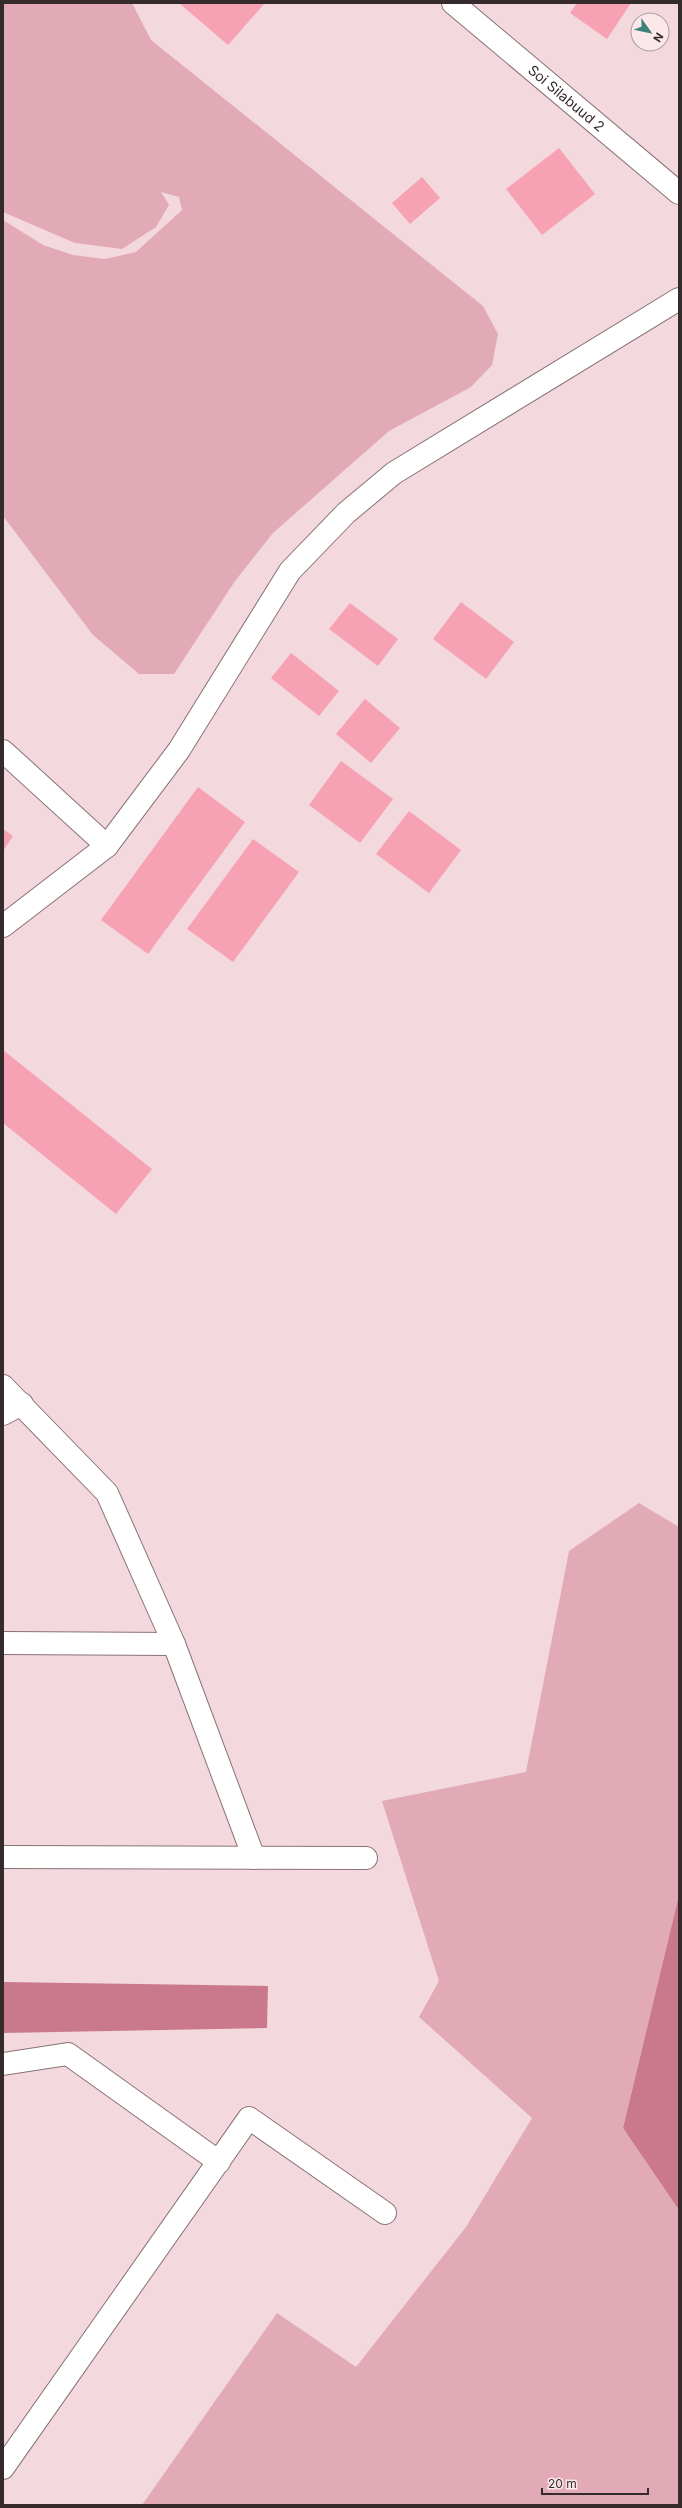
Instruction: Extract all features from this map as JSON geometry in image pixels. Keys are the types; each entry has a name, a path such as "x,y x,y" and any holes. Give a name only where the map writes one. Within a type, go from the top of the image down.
{"street":[{"name":"Soi Silabuud 2","path":"453,3 679,193"},
{"path":"3,926 107,846 179,750 290,571 346,513 394,473 679,300"},
{"path":"3,751 107,846"},
{"path":"3,1386 12,1409 107,1492 174,1644 254,1858"},
{"path":"3,1643 174,1644"},
{"path":"3,1857 366,1858"},
{"path":"3,2064 68,2054 219,2162"},
{"path":"3,2468 249,2118 385,2213"}],"shaded area":[{"path":"3,3 132,3 151,40 483,306 498,334 492,365 471,387 389,431 273,533 235,581 174,674 139,674 93,635 3,516 3,220 43,245 73,255 105,259 136,252 182,210 179,197 161,192 169,205 156,227 122,249 75,243 3,212"},
{"path":"639,1503 679,1527 679,1895 623,2128 679,2210 679,2505 142,2505 277,2313 356,2367 466,2227 532,2118 419,2017 439,1981 382,1801 526,1772 569,1551"},
{"path":"679,1895 679,2210 623,2128"},
{"path":"3,1982 268,1986 267,2028 3,2033"}],"building":[{"path":"179,3 265,3 228,45"},
{"path":"577,3 631,3 607,39 570,13"},
{"path":"559,148 595,194 542,235 506,189"},
{"path":"422,177 440,198 410,224 392,203"},
{"path":"461,602 514,642 486,679 433,639"},
{"path":"350,603 398,639 378,666 329,629"},
{"path":"291,653 339,691 319,716 271,678"},
{"path":"365,699 400,728 371,763 336,734"},
{"path":"341,761 393,799 360,843 309,805"},
{"path":"198,787 245,822 148,954 101,920"},
{"path":"409,811 461,850 429,893 376,854"},
{"path":"3,829 13,836 3,851"},
{"path":"253,839 299,872 233,962 187,929"},
{"path":"3,1050 152,1169 116,1214 3,1123"}]}
